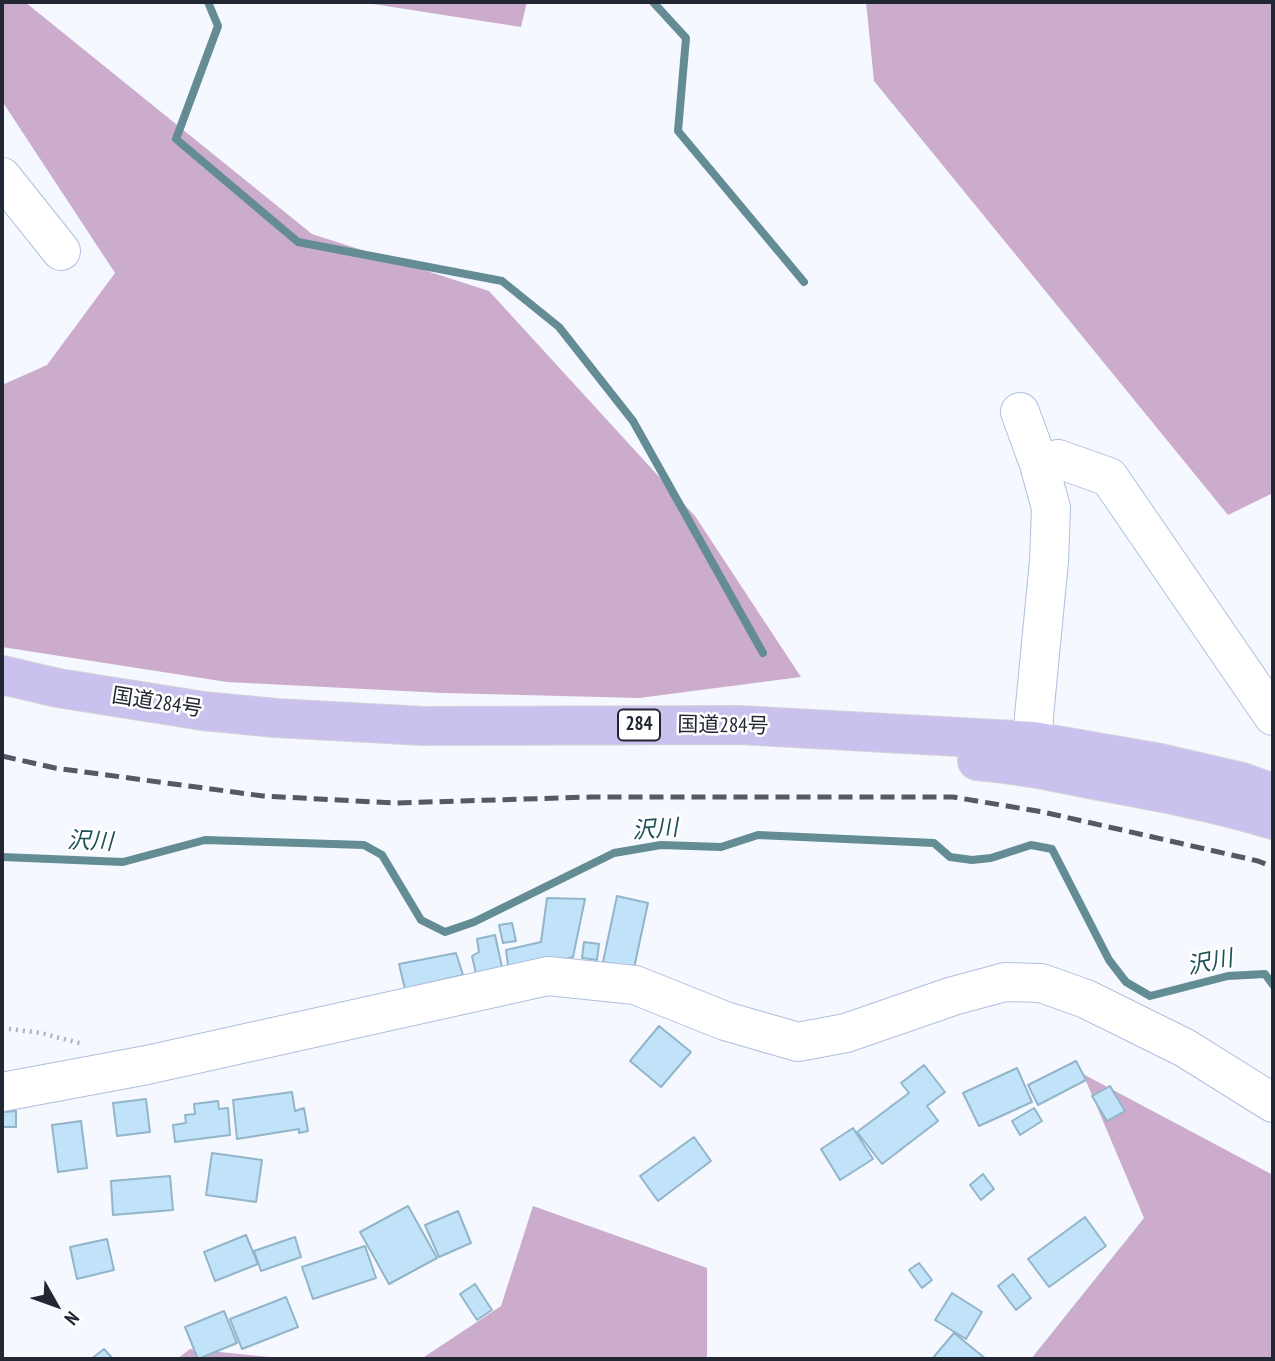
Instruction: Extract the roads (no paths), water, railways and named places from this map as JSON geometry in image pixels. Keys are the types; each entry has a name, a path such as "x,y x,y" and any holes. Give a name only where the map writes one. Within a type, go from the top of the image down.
{"highway":[{"name":"国道284号","path":"2,675 58,688 203,711 289,718 424,726 739,725 1033,755 1160,763 1242,782 1273,793"},
{"name":"国道284号","path":"2,701 180,731 417,747 656,746 889,754 1006,764 1033,755 1273,820"}],"street":[{"path":"2,177 61,251"},
{"path":"1020,412 1039,464 1051,508 1033,755"},
{"path":"1058,459 1109,477 1273,716"},
{"path":"2,1093 147,1065 548,976 635,985 724,1021 799,1042 846,1033 953,996 1005,982 1041,983 1086,999 1185,1048 1273,1102"}],"waterway":[{"path":"208,2 218,26 176,139 298,242 502,281 559,327 633,421 763,653"},
{"path":"653,2 686,38 678,131 804,282"},
{"name":"沢川","path":"2,857 123,862 205,840 364,845 382,855 421,920 445,932 474,922 614,853 661,845 721,847 758,835 934,843 950,857 972,860 991,858 1031,845 1052,849 1109,960 1126,982 1150,996 1228,976 1265,974 1273,985"}],"railway":[{"path":"2,756 55,768 263,796 395,803 591,797 953,797 1043,812 1258,861 1273,867"}]}
